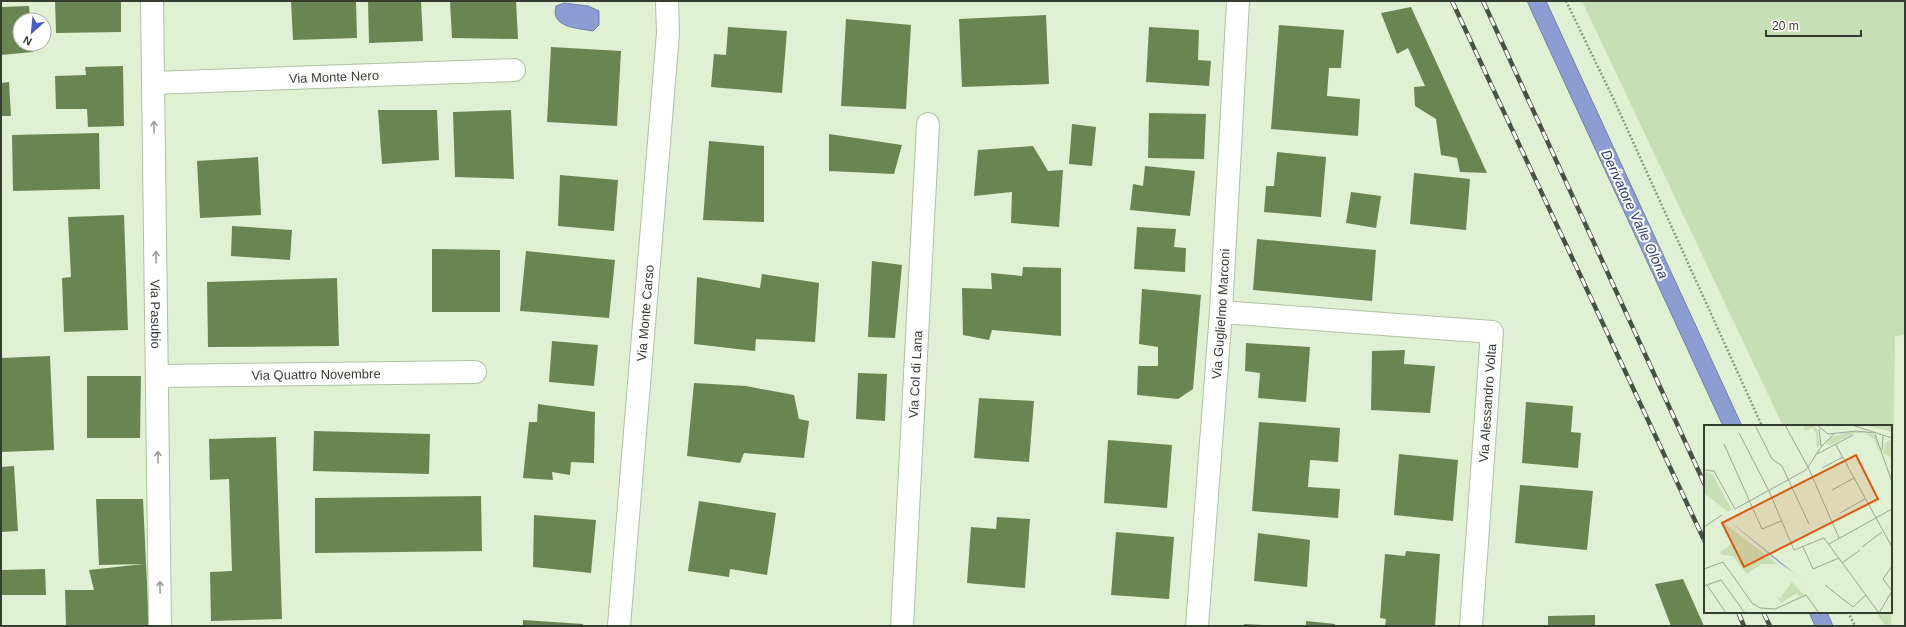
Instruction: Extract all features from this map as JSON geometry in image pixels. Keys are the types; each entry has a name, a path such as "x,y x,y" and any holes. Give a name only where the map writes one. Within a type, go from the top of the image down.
{"street":[{"name":"Via Pasubio","path":"152,1 160,626"},
{"name":"Via Monte Carso","path":"619,626 668,33 667,1"},
{"name":"Via Guglielmo Marconi","path":"1197,626 1221,312 1238,1"},
{"name":"Via Monte Nero","path":"153,83 514,70"},
{"name":"Via Col di Lana","path":"902,626 928,124"},
{"name":"Via Alessandro Volta","path":"1221,312 1492,332 1471,626"},
{"name":"Via Quattro Novembre","path":"157,376 474,372"}],"path":[{"path":"1566,1 1614,100 1762,425"},
{"path":"1848,613 1855,626"}],"green space":[{"path":"1582,1 1905,1 1905,334 1895,337 1892,532 1892,425 1783,425"},
{"path":"1877,613 1891,613 1891,626 1885,626"}],"water":[{"name":"Derivatore Valle Olona","path":"1527,1 1546,1 1742,425 1723,425"},
{"path":"564,3 588,6 599,11 599,25 593,31 573,28 561,23 557,19 555,13 556,6"},
{"path":"1809,613 1827,613 1833,626 1815,626"}],"building":[{"path":"55,1 121,1 121,32 56,33"},
{"path":"291,1 356,1 357,38 293,40"},
{"path":"368,1 421,1 423,41 369,43"},
{"path":"450,1 516,1 518,39 452,38"},
{"path":"29,6 29,12 12,12 12,52 33,52 1,55 1,7"},
{"path":"1411,7 1487,173 1460,172 1457,158 1441,155 1436,119 1415,106 1414,87 1425,86 1408,48 1397,54 1381,13"},
{"path":"1046,15 1049,84 962,87 959,19"},
{"path":"846,19 911,25 906,109 841,106"},
{"path":"1279,25 1344,30 1341,68 1329,68 1327,96 1360,99 1358,136 1271,129"},
{"path":"728,27 787,31 782,93 711,87 714,54 726,55"},
{"path":"1149,27 1199,30 1198,60 1211,61 1209,86 1146,82"},
{"path":"551,47 621,51 617,126 547,122"},
{"path":"123,66 124,126 88,127 87,109 56,109 55,76 86,75 85,67"},
{"path":"9,82 11,116 1,116 1,83"},
{"path":"378,110 437,110 439,160 382,164"},
{"path":"511,110 514,179 455,177 453,112"},
{"path":"1149,113 1206,114 1204,159 1148,158"},
{"path":"1072,124 1096,127 1092,166 1069,164"},
{"path":"99,133 100,189 13,191 12,135"},
{"path":"829,134 902,145 894,174 829,171"},
{"path":"709,141 764,146 764,222 703,220"},
{"path":"1033,146 1048,171 1063,170 1059,227 1011,223 1012,192 974,196 978,150"},
{"path":"1277,152 1326,157 1321,217 1264,212 1266,186 1274,186"},
{"path":"258,157 261,215 200,218 197,161"},
{"path":"1145,166 1195,171 1190,216 1130,210 1133,184 1143,186"},
{"path":"1414,173 1470,179 1466,230 1410,224"},
{"path":"560,175 618,180 614,231 558,226"},
{"path":"1351,192 1381,196 1376,228 1346,223"},
{"path":"124,215 128,330 64,332 62,278 71,277 68,217"},
{"path":"232,226 292,230 290,260 231,256"},
{"path":"1137,227 1176,229 1174,247 1186,248 1185,272 1134,269"},
{"path":"1257,239 1376,250 1372,301 1253,290"},
{"path":"432,249 500,250 500,312 432,312"},
{"path":"526,251 615,260 609,318 520,311"},
{"path":"872,261 902,265 895,338 868,337"},
{"path":"1023,267 1061,268 1061,336 992,330 989,340 963,335 962,288 992,289 991,273 1022,276"},
{"path":"762,274 819,283 815,342 756,339 755,351 694,344 697,277 760,288"},
{"path":"337,278 339,346 208,347 207,282"},
{"path":"1142,289 1201,295 1193,389 1178,399 1137,395 1138,366 1158,366 1158,347 1139,344"},
{"path":"552,341 598,345 594,386 549,382"},
{"path":"1246,343 1310,347 1306,402 1258,398 1260,373 1245,371"},
{"path":"1405,350 1404,364 1435,366 1430,413 1371,410 1372,351"},
{"path":"50,356 54,450 1,452 1,358"},
{"path":"858,373 887,374 885,421 856,419"},
{"path":"87,376 141,376 140,438 87,438"},
{"path":"694,383 746,386 794,395 799,419 809,421 804,458 744,453 740,463 687,456"},
{"path":"979,398 1034,401 1029,462 974,458"},
{"path":"1526,402 1573,406 1571,432 1581,433 1578,468 1522,463"},
{"path":"538,404 595,412 594,463 571,462 570,475 552,472 553,480 523,478 529,422 537,422"},
{"path":"1259,422 1340,428 1338,462 1310,460 1308,487 1340,489 1338,518 1252,511"},
{"path":"314,431 430,434 429,474 313,471"},
{"path":"276,437 282,619 211,621 210,572 232,571 229,479 210,480 209,439"},
{"path":"1108,440 1172,445 1167,508 1104,503"},
{"path":"1399,454 1458,460 1453,521 1394,515"},
{"path":"14,466 18,531 1,532 1,467"},
{"path":"1520,485 1593,491 1587,550 1515,543"},
{"path":"481,496 482,551 315,553 315,498"},
{"path":"96,499 143,499 149,626 66,626 65,590 94,590 89,570 143,564 99,565"},
{"path":"699,501 776,513 767,575 730,569 729,577 688,571"},
{"path":"534,515 596,520 591,573 533,567"},
{"path":"997,517 1030,519 1025,588 967,583 971,527 996,529"},
{"path":"1116,532 1174,537 1169,599 1111,595"},
{"path":"1258,533 1310,540 1307,587 1254,581"},
{"path":"1406,551 1440,554 1435,626 1385,626 1386,619 1380,618 1385,554 1405,556"},
{"path":"45,569 46,595 1,595 1,570"},
{"path":"1683,579 1704,626 1671,626 1655,584"},
{"path":"1595,615 1595,626 1548,626 1548,616"},
{"path":"523,620 583,624 583,626 523,626"},
{"path":"1306,621 1335,624 1335,626 1306,626"},
{"path":"1244,624 1263,625 1263,626 1244,626"}],"railway":[{"path":"1452,1 1704,540"},
{"path":"1483,1 1704,483"},
{"path":"1738,613 1744,626"},
{"path":"1764,613 1770,626"}]}
